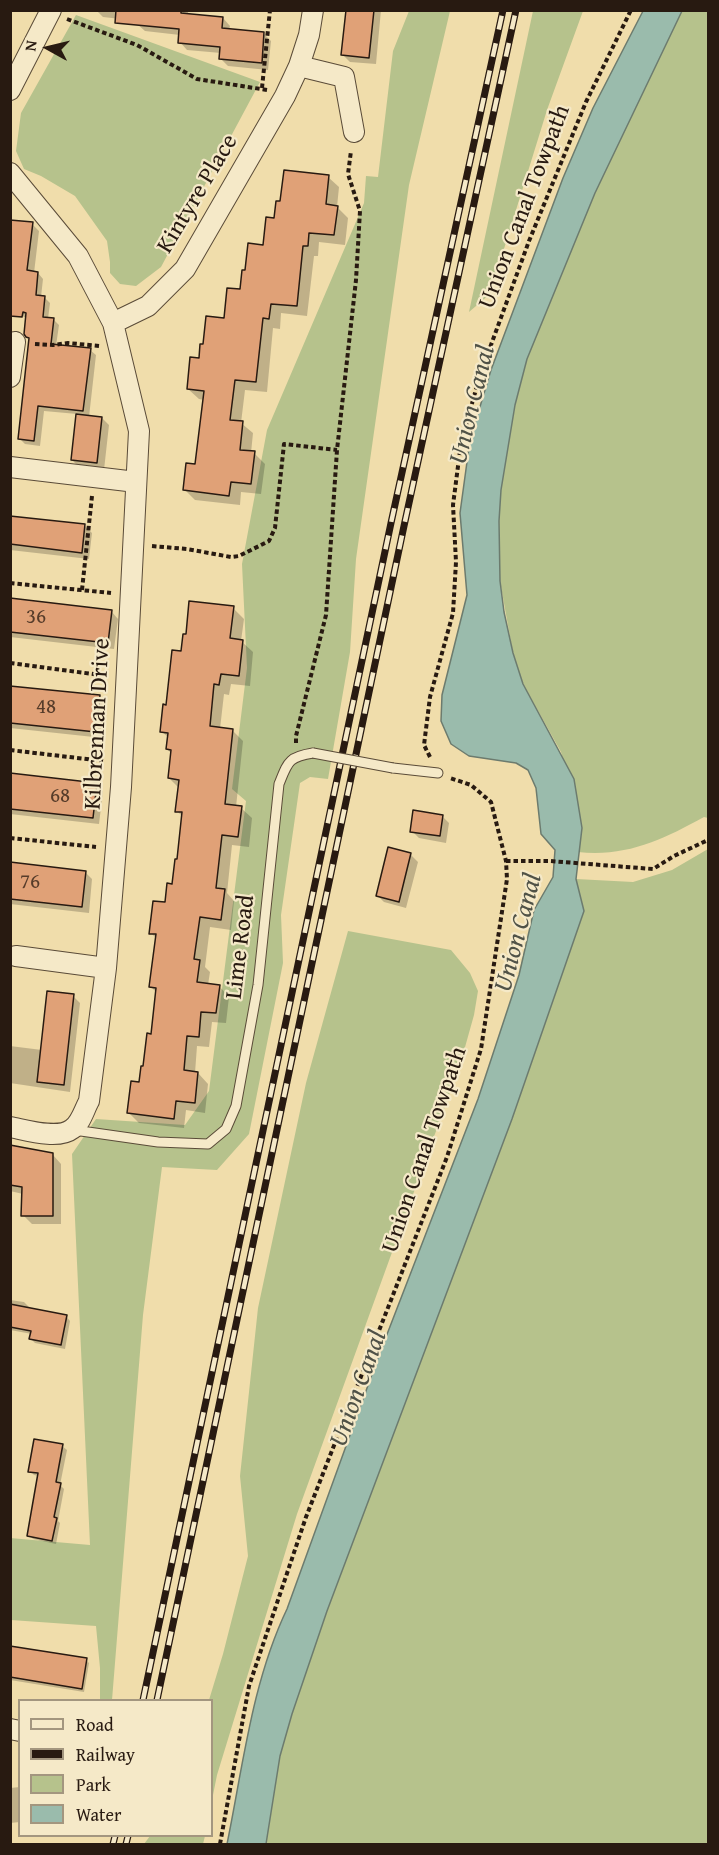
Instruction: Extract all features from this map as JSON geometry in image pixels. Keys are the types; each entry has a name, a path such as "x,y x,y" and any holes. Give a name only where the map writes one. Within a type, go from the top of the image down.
{"street":[{"name":"Kintyre Place","path":"113,323 148,306 184,269 285,96 299,66 309,35 312,10"},
{"path":"10,90 50,12"},
{"path":"299,66 344,77 354,132"},
{"name":"Kilbrennan Drive","path":"10,173 78,256 113,323 139,431 122,763 106,968 89,1101 81,1118 71,1130"},
{"path":"10,377 15,342"},
{"path":"10,467 136,482"},
{"path":"16,956 106,968"},
{"path":"10,1127 57,1134 71,1130"}],"lane":[{"path":"297,756 313,753 393,768 438,773"},
{"name":"Lime Road","path":"71,1130 159,1142 208,1144 226,1129 236,1106 258,985 279,784 287,764 297,756"}],"path":[{"path":"262,88 270,10"},
{"name":"Union Canal Towpath","path":"220,1845 249,1686 306,1517 447,1157 481,1049 507,879 506,861 491,802 471,785 438,773 424,745 430,697 453,613 456,562 453,505 461,443 480,375 529,241 586,102 631,10"},
{"path":"50,12 137,45 197,79 262,88 285,96"},
{"path":"297,756 296,736 326,615 337,450 356,280 360,212 348,174 354,132"},
{"path":"15,342 53,345 68,343 95,346 118,345"},
{"path":"134,544 187,549 231,557 239,556 269,541 275,528 284,444 337,450"},
{"path":"82,590 93,489"},
{"path":"10,583 92,591"},
{"path":"10,663 127,678"},
{"path":"10,750 122,763"},
{"path":"10,838 116,849"},
{"path":"506,861 550,861 654,869 674,856 708,840"}],"green space":[{"path":"409,11 450,11 409,185 356,559 350,652 328,779 310,777 300,783 281,915 283,963 249,1134 217,1170 162,1167 143,1315 112,1699 100,1699 96,1626 11,1620 10,1538 90,1545 72,1154 96,1119 185,1125 209,1091 246,801 232,789 247,668 242,564 267,430 364,203 366,176 378,177 393,51"},
{"path":"533,11 583,11 547,110 490,294 469,312"},
{"path":"682,11 708,11 708,818 704,817 659,840 644,845 612,852 578,852 582,828 561,752 523,684 513,653 500,581 501,490 515,405 527,359 595,193"},
{"path":"76,15 260,82 161,267 136,286 120,284 110,273 107,241 75,196 24,169 16,151 21,113"},
{"path":"708,849 708,1844 266,1844 280,1756 327,1611 512,1119 584,911 576,879 633,882 672,870"},
{"path":"348,931 451,950 470,973 478,991 460,1065 297,1514 217,1775 213,1795 213,1699 209,1699 248,1556 240,1476 258,1308 306,1083"},
{"path":"149,1837 205,1837 203,1844 144,1844"}],"water":[{"path":"643,11 682,11 595,193 527,359 515,405 501,490 500,581 504,612 523,684 574,779 582,828 576,879 584,911 512,1119 327,1611 280,1756 266,1844 227,1844 250,1725 265,1666 379,1355 478,1099 519,975 534,910 553,877 555,850 541,834 536,788 528,770 516,763 469,756 451,744 441,721 442,695 467,595 460,513 470,440 491,370 563,178 593,108"}],"building":[{"path":"116,10 181,10 181,13 223,17 222,28 264,32 262,63 219,59 220,47 178,43 179,29 115,23"},
{"path":"346,10 374,10 369,58 341,55"},
{"path":"284,170 329,175 326,204 338,206 334,235 309,233 308,246 303,246 297,306 271,304 269,319 263,318 256,382 235,380 230,420 243,421 240,450 255,451 251,484 231,482 229,496 183,490 186,463 195,464 204,391 187,389 190,357 199,358 206,316 224,318 227,288 240,289 248,243 263,245 266,217 274,218 276,201 280,201"},
{"path":"10,220 33,222 27,270 38,272 36,295 45,296 43,317 54,318 51,344 91,348 83,411 38,406 34,441 18,439 29,338 24,334 26,313 23,312 22,317 10,316"},
{"path":"76,414 102,417 97,463 71,460"},
{"path":"10,516 85,524 82,553 10,544"},
{"path":"10,598 112,610 108,643 10,632"},
{"path":"189,601 234,606 230,638 243,640 239,676 221,674 219,685 214,684 210,726 233,729 225,804 242,806 238,837 222,835 216,888 225,889 221,920 200,917 194,959 200,960 197,982 220,985 216,1013 201,1012 199,1037 187,1036 184,1070 198,1072 195,1103 176,1101 174,1119 127,1113 131,1081 139,1082 147,1033 151,1034 156,988 149,987 156,934 149,934 153,901 165,902 167,883 172,884 175,859 177,859 182,812 175,812 179,780 168,778 171,750 166,749 168,733 160,732 163,704 166,705 172,650 181,651 183,634 186,634"},
{"path":"10,686 100,695 96,732 10,723"},
{"path":"10,773 97,783 93,818 10,809"},
{"path":"413,810 443,815 440,836 410,832"},
{"path":"388,847 411,853 399,902 376,896"},
{"path":"10,862 86,871 82,907 10,899"},
{"path":"47,991 74,994 64,1085 37,1082"},
{"path":"10,1145 53,1153 53,1216 21,1216 22,1187 10,1185"},
{"path":"10,1304 67,1315 61,1345 29,1339 31,1331 10,1327"},
{"path":"34,1439 63,1444 56,1482 61,1483 52,1541 27,1536 38,1473 28,1472"},
{"path":"10,1646 87,1658 82,1689 10,1677"}],"railway":[{"path":"143,1699 391,523 503,10"},
{"path":"157,1699 404,526 516,10"},
{"path":"113,1844 115,1837"},
{"path":"126,1844 128,1837"}],"water label":[{"name":"Union Canal","path":"473,405"},
{"name":"Union Canal","path":"519,933"},
{"name":"Union Canal","path":"359,1389"}]}
